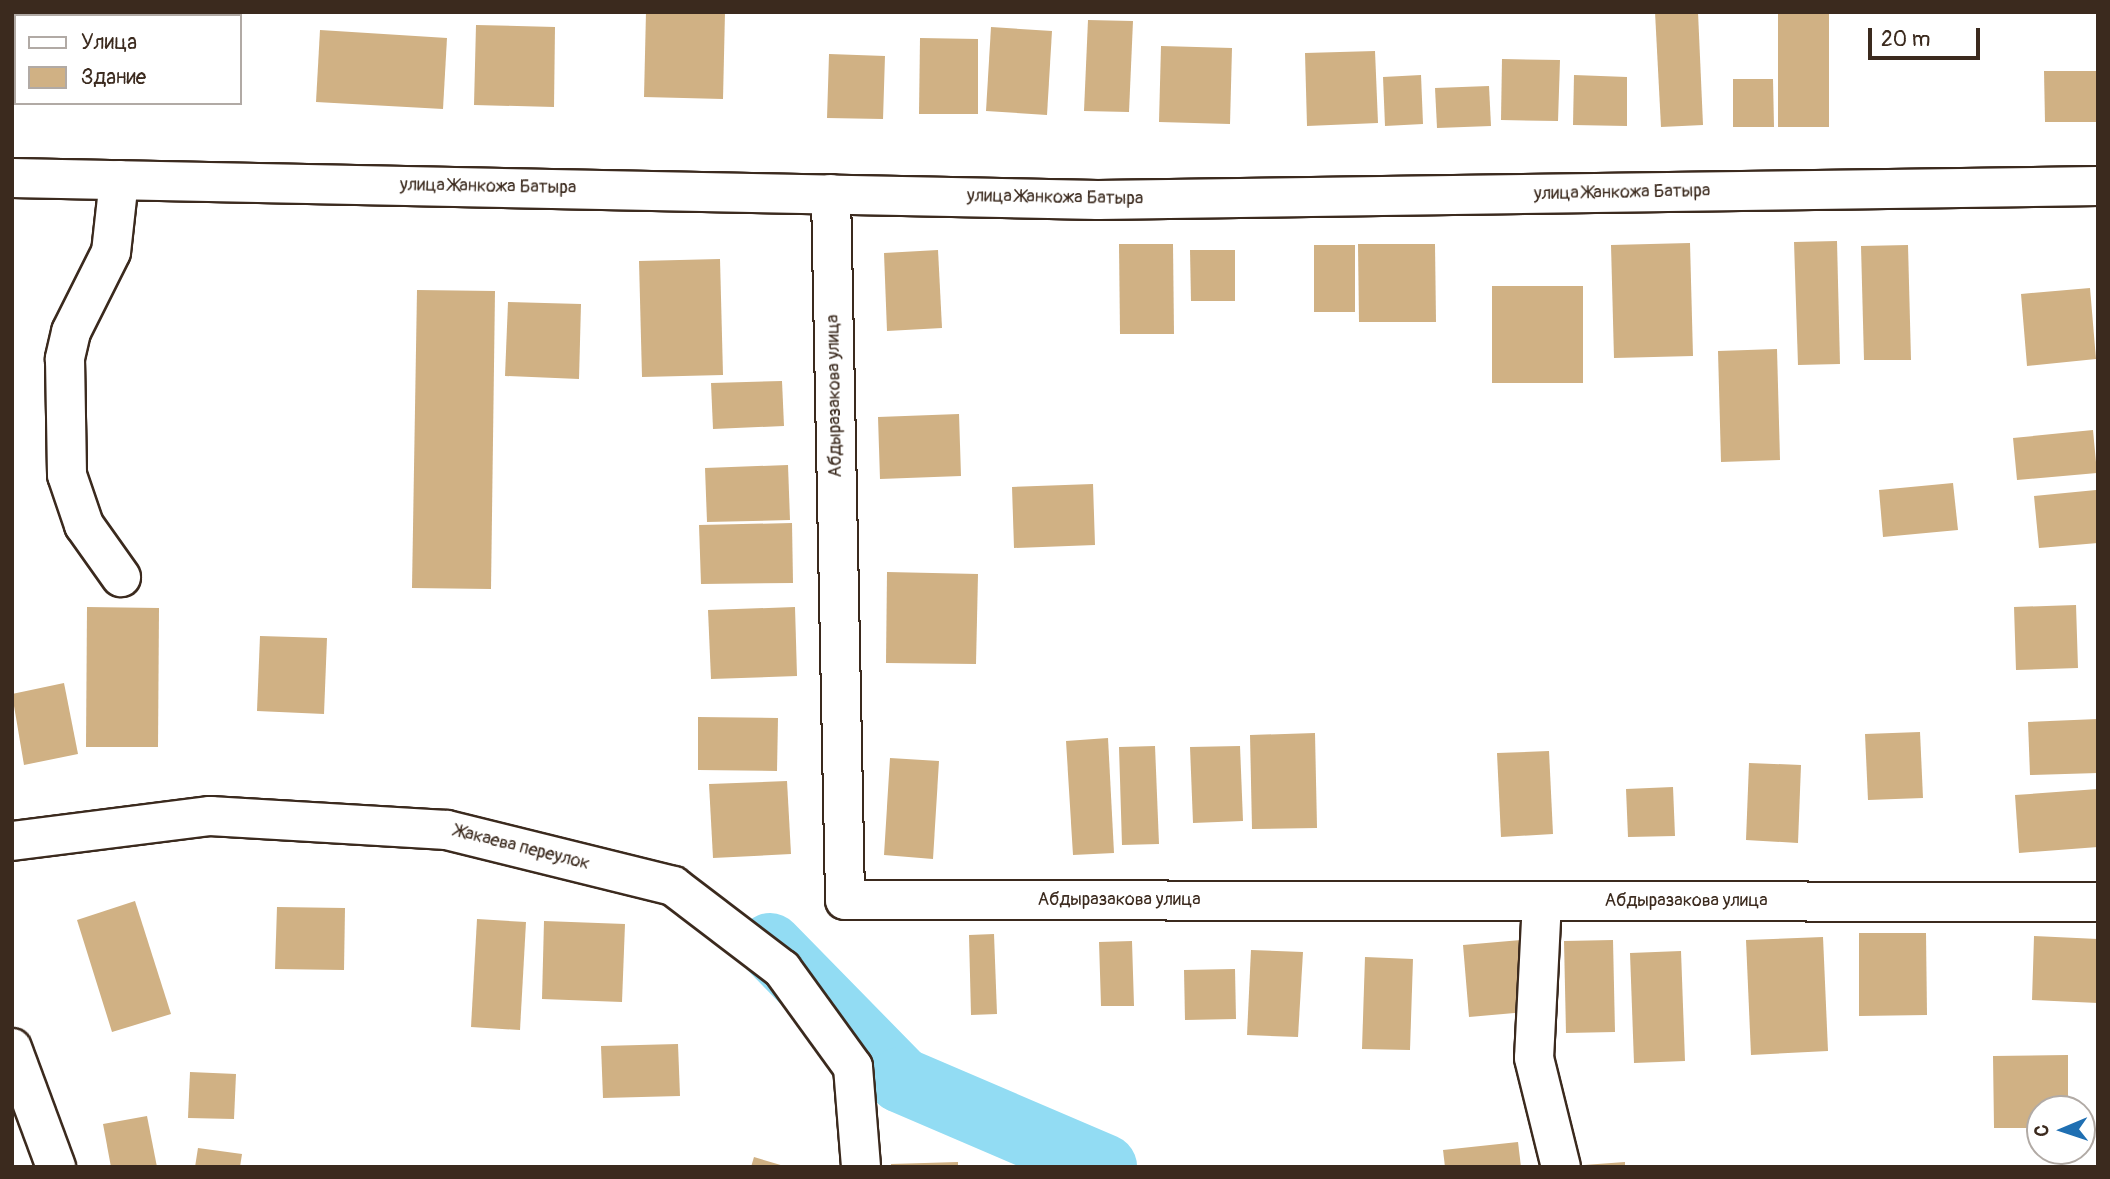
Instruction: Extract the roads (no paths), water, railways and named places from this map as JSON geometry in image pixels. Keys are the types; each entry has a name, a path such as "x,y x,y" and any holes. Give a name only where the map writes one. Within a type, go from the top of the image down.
{"street":[{"name":"улица Жанкожа Батыра","path":"12,178 1098,200 2098,186"},
{"path":"119,180 111,252 71,332 65,359 70,488 84,525 121,577"},
{"name":"Абдыразакова улица","path":"831,194 845,900 2098,902"},
{"name":"Жакаева переулок","path":"12,841 210,816 447,830 673,886 782,969 853,1066 861,1167"},
{"path":"1542,901 1534,1058 1561,1167"},
{"path":"12,1048 56,1167"}],"waterway":[{"path":"770,946 901,1080 1104,1167"}]}
